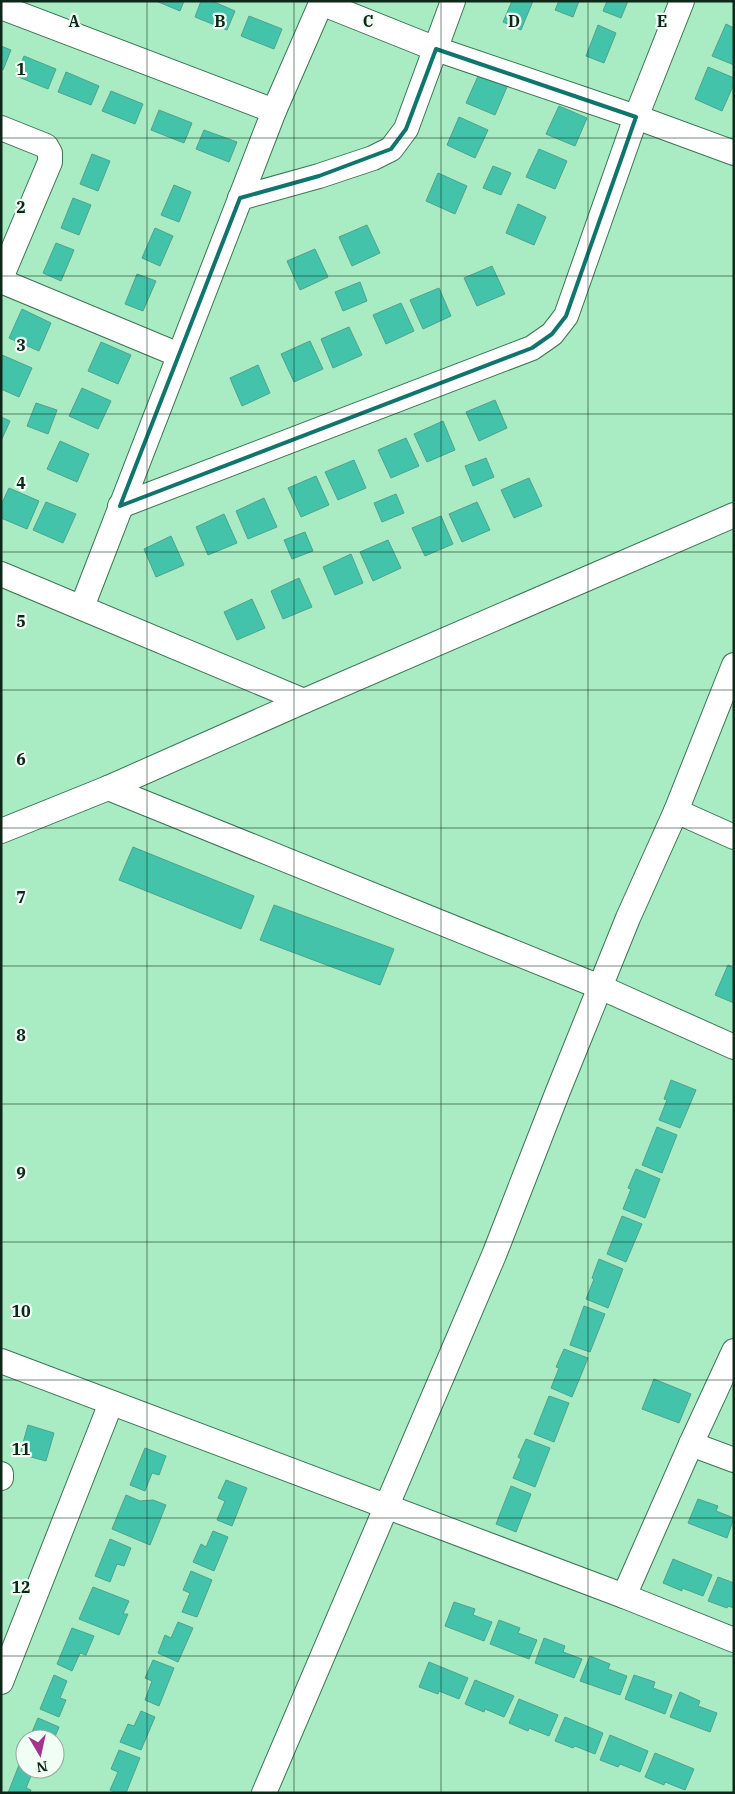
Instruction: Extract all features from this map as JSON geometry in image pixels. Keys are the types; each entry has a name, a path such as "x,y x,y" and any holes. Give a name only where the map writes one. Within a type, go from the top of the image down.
{"street":[{"path":"240,198 346,167 373,158 391,149 406,129 453,1"},
{"path":"120,506 532,348 552,334 566,316 636,117 682,1"},
{"path":"82,607 274,111 322,2 436,49 636,117 734,153"},
{"path":"1,8 274,111"},
{"path":"1,128 46,146 50,153 50,162 1,279 179,355"},
{"path":"1,831 108,788 734,515"},
{"path":"1,574 304,701"},
{"path":"264,1793 494,1255 628,918 676,812 734,665"},
{"path":"108,788 600,987 734,1047"},
{"path":"676,812 734,837"},
{"path":"624,1596 734,1351"},
{"path":"1,1362 624,1596 734,1640"},
{"path":"1,1682 112,1403"},
{"path":"691,1444 734,1460"}],"highlighted area":[{"path":"436,49 636,117 566,316 552,334 532,348 120,506 240,198 319,176 391,149 406,129"}],"building":[{"path":"156,1 184,1 180,11"},
{"path":"201,1 212,1 235,11 227,30 195,17"},
{"path":"512,1 533,1 521,30 503,22"},
{"path":"559,1 579,1 573,17 555,10"},
{"path":"607,1 628,1 621,18 603,11"},
{"path":"249,16 282,29 274,49 241,36"},
{"path":"726,24 734,28 734,65 712,56"},
{"path":"598,25 616,33 604,63 586,56"},
{"path":"1,46 11,50 3,70 1,69"},
{"path":"24,56 56,69 48,89 16,76"},
{"path":"708,67 734,78 734,84 722,111 695,99"},
{"path":"66,72 99,86 91,105 58,92"},
{"path":"479,74 507,87 495,115 466,103"},
{"path":"111,91 143,104 135,124 102,111"},
{"path":"559,106 587,118 575,146 546,134"},
{"path":"159,110 192,123 184,143 151,130"},
{"path":"459,117 488,130 475,158 447,145"},
{"path":"204,130 237,142 229,162 196,149"},
{"path":"539,149 567,161 555,189 526,177"},
{"path":"92,154 110,161 98,191 80,184"},
{"path":"493,166 511,173 501,195 483,188"},
{"path":"438,173 467,186 455,214 426,201"},
{"path":"174,185 191,192 179,222 161,215"},
{"path":"73,198 91,205 79,235 61,228"},
{"path":"518,204 546,217 534,245 506,233"},
{"path":"367,225 380,253 352,266 339,237"},
{"path":"155,228 173,236 160,266 142,258"},
{"path":"56,243 74,250 61,281 43,273"},
{"path":"315,249 328,277 300,290 287,261"},
{"path":"492,266 505,294 477,306 464,278"},
{"path":"137,274 156,281 143,311 125,304"},
{"path":"360,282 367,301 343,311 335,292"},
{"path":"439,288 451,316 423,329 410,300"},
{"path":"401,303 414,331 386,344 373,315"},
{"path":"22,309 51,323 39,351 9,338"},
{"path":"349,327 362,355 333,368 321,339"},
{"path":"310,341 323,369 294,382 281,354"},
{"path":"101,342 131,355 118,384 88,371"},
{"path":"2,355 32,368 19,397 1,389"},
{"path":"258,365 270,393 242,406 230,378"},
{"path":"82,388 111,401 98,429 69,416"},
{"path":"495,400 507,428 479,441 466,412"},
{"path":"36,403 57,410 48,434 27,426"},
{"path":"1,417 10,421 1,441"},
{"path":"443,421 455,450 427,462 414,434"},
{"path":"406,438 419,466 391,478 378,450"},
{"path":"60,441 89,454 77,482 47,469"},
{"path":"486,458 494,477 473,486 465,466"},
{"path":"354,460 366,488 338,500 325,472"},
{"path":"316,476 329,505 301,517 288,488"},
{"path":"529,478 542,506 514,518 501,490"},
{"path":"9,488 39,501 27,529 1,518 1,505"},
{"path":"396,494 404,513 382,522 374,503"},
{"path":"264,498 277,527 248,539 236,511"},
{"path":"46,502 76,514 63,543 33,530"},
{"path":"477,502 490,530 462,542 449,514"},
{"path":"224,514 237,543 208,555 196,527"},
{"path":"441,516 453,544 425,556 412,528"},
{"path":"305,532 313,551 292,559 284,540"},
{"path":"171,536 184,565 156,577 144,549"},
{"path":"388,540 401,568 373,581 360,552"},
{"path":"351,554 363,583 335,595 323,567"},
{"path":"299,578 312,607 283,619 271,591"},
{"path":"252,599 265,628 237,640 224,612"},
{"path":"133,847 254,896 241,929 119,880"},
{"path":"274,905 394,949 380,985 260,940"},
{"path":"728,965 734,968 734,1003 715,995"},
{"path":"671,1080 696,1090 680,1128 659,1120 667,1100 664,1099"},
{"path":"657,1127 677,1135 662,1173 642,1165"},
{"path":"636,1169 660,1179 645,1218 623,1209 631,1189 628,1188"},
{"path":"622,1216 642,1224 626,1262 607,1254"},
{"path":"599,1259 623,1269 608,1308 586,1299"},
{"path":"584,1306 605,1314 590,1352 570,1345"},
{"path":"564,1349 588,1358 572,1397 551,1388 559,1368 556,1367"},
{"path":"654,1379 691,1394 679,1423 642,1409"},
{"path":"549,1396 569,1403 554,1442 534,1434"},
{"path":"28,1425 54,1433 46,1461 20,1454"},
{"path":"526,1439 550,1448 535,1487 513,1478 521,1459 518,1457"},
{"path":"145,1448 166,1456 159,1475 152,1473 145,1491 130,1485"},
{"path":"226,1480 247,1488 232,1526 217,1520 225,1501 218,1498"},
{"path":"511,1486 531,1494 516,1532 496,1524"},
{"path":"126,1495 140,1501 153,1500 166,1505 150,1545 112,1529"},
{"path":"698,1499 718,1506 716,1511 734,1518 727,1538 688,1523"},
{"path":"213,1531 228,1537 214,1571 193,1562 201,1544 206,1547"},
{"path":"110,1539 131,1548 124,1566 117,1564 110,1582 95,1576"},
{"path":"673,1559 712,1575 703,1596 682,1588 682,1591 663,1583"},
{"path":"191,1571 212,1580 197,1617 182,1612 190,1593 183,1590"},
{"path":"718,1577 734,1583 734,1608 728,1606 727,1608 708,1601"},
{"path":"93,1587 129,1601 123,1614 128,1614 119,1635 79,1619"},
{"path":"454,1602 475,1609 473,1615 492,1622 484,1641 445,1626"},
{"path":"499,1620 520,1628 518,1633 537,1640 529,1659 490,1644"},
{"path":"178,1622 193,1628 178,1662 158,1653 165,1635 171,1638"},
{"path":"72,1628 94,1636 86,1655 80,1653 72,1671 57,1664"},
{"path":"544,1638 565,1646 563,1652 582,1659 574,1678 535,1663"},
{"path":"590,1656 610,1664 608,1669 627,1676 620,1695 580,1681"},
{"path":"153,1660 174,1668 159,1706 145,1700 152,1681 145,1678"},
{"path":"429,1662 468,1678 459,1699 439,1691 438,1694 419,1687"},
{"path":"54,1675 67,1681 60,1698 66,1700 59,1717 40,1709"},
{"path":"634,1675 655,1682 653,1688 672,1695 665,1714 625,1699"},
{"path":"475,1680 514,1696 504,1717 485,1709 484,1712 465,1704"},
{"path":"680,1692 700,1701 698,1706 717,1713 710,1732 670,1717"},
{"path":"519,1699 558,1715 549,1736 529,1728 528,1731 509,1723"},
{"path":"141,1711 155,1717 141,1750 120,1742 128,1724 134,1726"},
{"path":"565,1717 603,1733 595,1754 555,1741"},
{"path":"38,1718 59,1727 58,1729 33,1729"},
{"path":"610,1735 648,1751 640,1772 620,1764 618,1767 600,1760"},
{"path":"119,1750 140,1758 126,1793 116,1793 110,1790 118,1772 111,1769"},
{"path":"655,1753 694,1769 685,1790 665,1782 664,1785 645,1777"},
{"path":"15,1775 15,1779 30,1779 26,1788 31,1790 30,1793 8,1793"}]}
